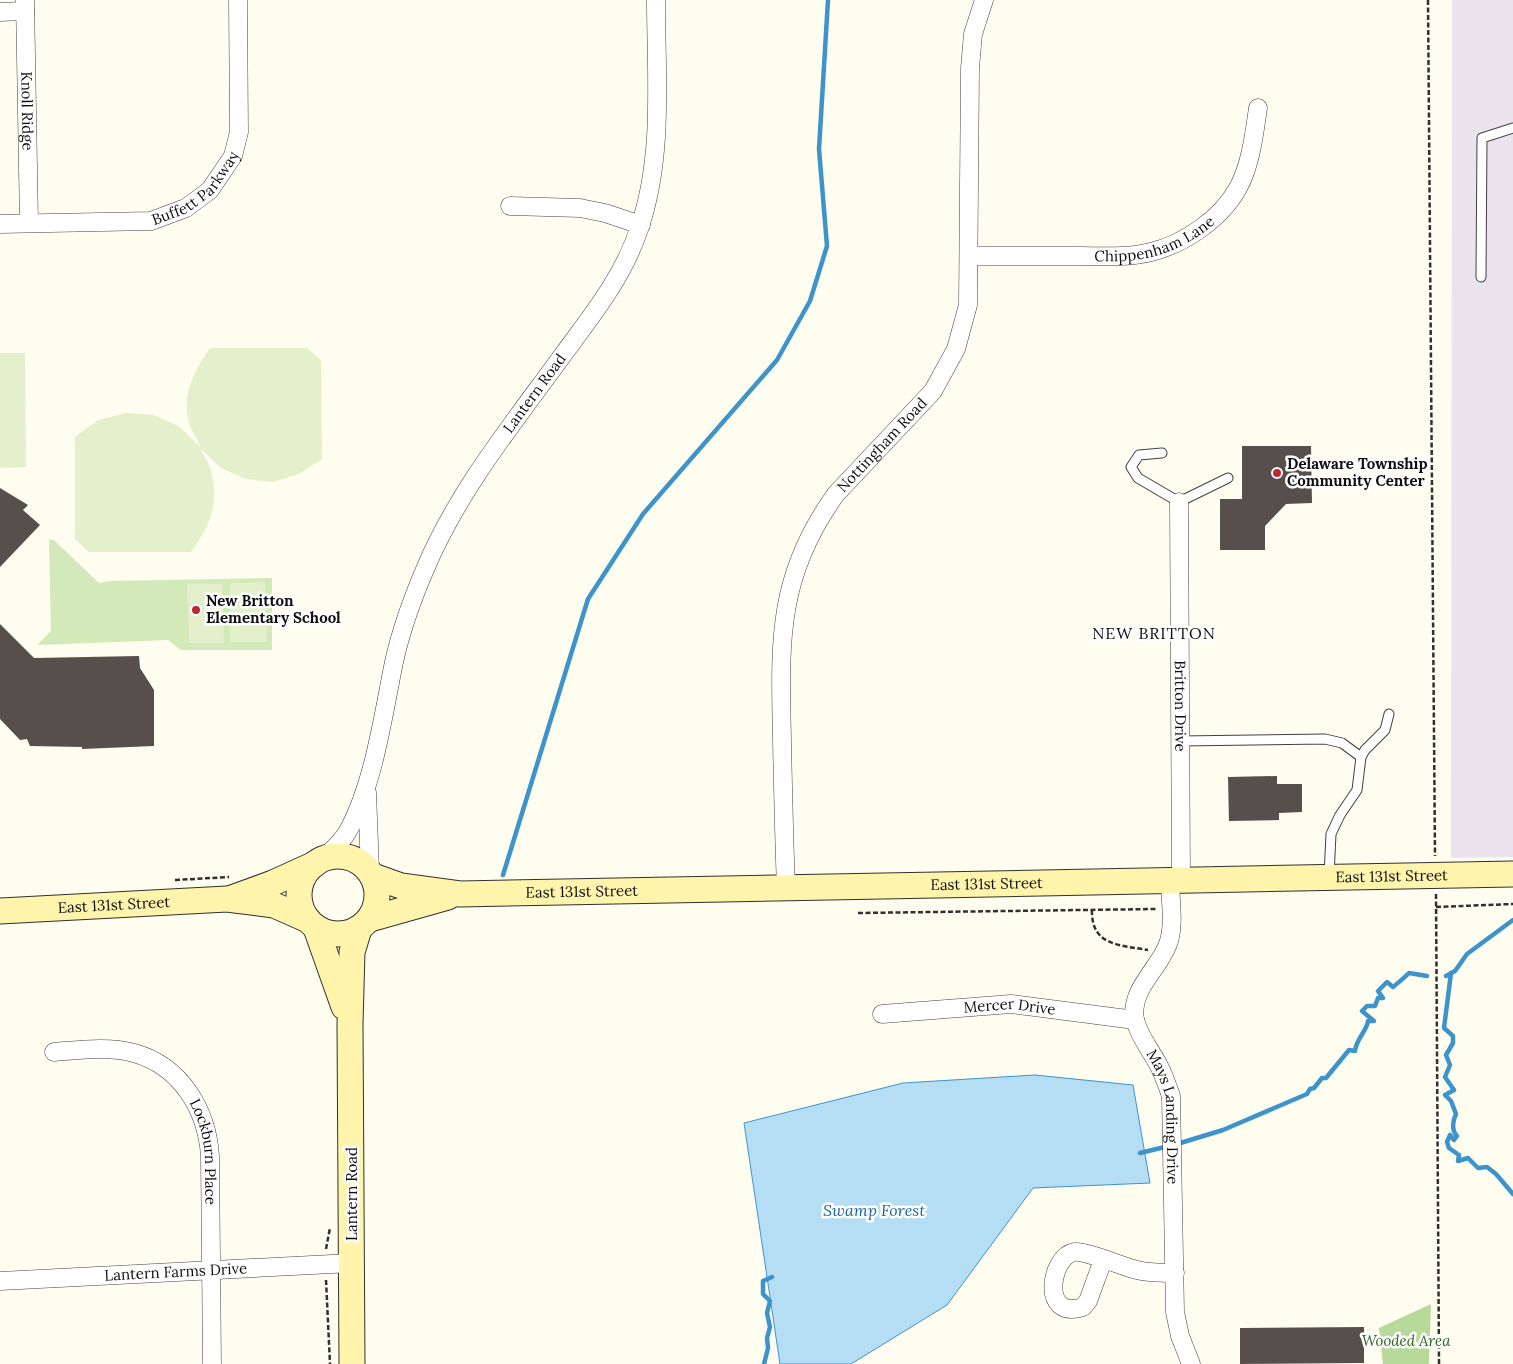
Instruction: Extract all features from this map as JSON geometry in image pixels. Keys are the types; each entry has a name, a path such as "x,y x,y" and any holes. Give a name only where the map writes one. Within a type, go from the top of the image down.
{"street":[{"name":"Buffett Parkway","path":"0,224 151,221 186,208 210,190 233,156 239,132 238,0"},
{"name":"Lantern Road","path":"319,861 348,832 367,781 395,659 411,606 437,541 468,487 617,278 641,225 654,162 657,110 656,0"},
{"name":"Nottingham Road","path":"786,887 780,644 789,588 799,557 824,510 848,481 933,391 946,371 956,349 965,320 970,256 970,68 973,34 984,0"},
{"name":"Knoll Ridge","path":"25,6 29,223"},
{"path":"0,12 25,6"},
{"name":"Chippenham Lane","path":"970,256 1122,256 1149,253 1181,241 1215,216 1238,188 1252,145 1258,108"},
{"path":"510,206 580,208 605,213 641,225"},
{"name":"Britton Drive","path":"1176,879 1180,741 1179,502"},
{"name":"Lantern Road","path":"367,781 371,873"},
{"path":"335,856 347,857 359,862 371,873 378,891 376,905 365,924 345,934 330,934 312,924 300,906 299,890 304,876 319,861 335,856"},
{"name":"East 131st Street","path":"227,899 273,883 319,861"},
{"name":"East 131st Street","path":"371,873 401,886 460,894 1513,874"},
{"path":"1135,1020 1136,1005 1145,981 1168,943 1176,879"},
{"name":"East 131st Street","path":"365,924 460,894"},
{"name":"East 131st Street","path":"0,911 227,899 274,905 312,924"},
{"name":"Lantern Road","path":"312,924 350,1024"},
{"name":"Lantern Road","path":"352,1364 350,1024 352,952 365,924"},
{"name":"Mercer Drive","path":"882,1014 1011,1004 1135,1020"},
{"name":"Mays Landing Drive","path":"1135,1020 1166,1080 1171,1096 1173,1114 1177,1325 1191,1364"},
{"name":"Lockburn Place","path":"54,1052 104,1050 134,1053 163,1067 177,1078 201,1111 210,1141 212,1364"},
{"path":"1103,1260 1139,1270 1175,1273"},
{"name":"Lantern Farms Drive","path":"0,1281 351,1263"}],"lane":[{"path":"1481,277 1482,138 1513,128"},
{"path":"1162,453 1140,455 1131,467 1138,478 1179,502 1228,478"},
{"path":"1329,876 1331,834 1340,815 1357,790 1361,757 1365,750 1385,730 1389,714"},
{"path":"1180,741 1325,738 1342,743 1361,757"}],"path":[{"path":"1428,0 1436,865"},
{"path":"1436,892 1439,1364"},
{"path":"1436,907 1513,904"},
{"path":"858,913 1171,909"},
{"path":"330,1221 326,1243 330,1364"}],"shaded area":[{"path":"1452,0 1513,0 1513,857 1451,858"}],"green space":[{"path":"210,348 307,348 321,360 322,459 299,474 273,482 246,479 221,468 201,449 211,472 214,497 211,516 203,534 191,552 89,552 75,539 75,437 98,420 126,413 154,415 180,427 200,447 187,415 188,395 194,375"},
{"path":"0,353 25,353 26,467 0,468"},
{"path":"49,539 54,540 99,583 109,581 272,578 272,650 181,650 168,640 37,645 51,631"},
{"path":"265,582 267,642 230,642 230,583"},
{"path":"187,584 222,584 224,643 189,643"},
{"name":"Wooded Area","path":"1431,1304 1429,1364 1383,1364 1379,1328"}],"water":[{"name":"Swamp Forest","path":"1035,1075 1133,1085 1150,1183 1033,1188 947,1305 851,1364 780,1364 744,1123 903,1083"}],"building":[{"name":"Delaware Township Community Center","path":"1242,446 1311,446 1312,503 1286,504 1265,526 1265,550 1220,550 1220,499 1242,499"},
{"path":"0,488 28,505 23,510 40,525 0,567"},
{"path":"0,624 34,658 139,656 140,668 154,690 154,746 82,749 82,747 30,746 27,739 20,740 0,719"},
{"path":"1277,776 1277,784 1302,784 1302,812 1279,813 1279,820 1229,821 1228,777"},
{"path":"1364,1327 1364,1363 1240,1364 1240,1328"}],"waterway":[{"path":"503,875 588,599 643,514 777,360 810,301 827,246 819,149 828,0"},
{"path":"1446,976 1455,971 1467,954 1513,920"},
{"path":"1177,1144 1223,1130 1307,1094 1322,1078 1326,1078 1349,1050 1355,1051 1368,1021 1374,1021 1362,1011 1367,1006 1375,1006 1378,998 1383,998 1378,991 1387,982 1393,987 1409,973 1427,976"},
{"path":"1451,973 1444,1028 1453,1036 1453,1043 1446,1055 1450,1065 1445,1077 1454,1090 1445,1095 1451,1101 1456,1114 1453,1128 1457,1136 1454,1140 1450,1135 1447,1142 1449,1148 1459,1155 1458,1161 1468,1158 1478,1168 1487,1167 1496,1174 1513,1194"},
{"path":"1140,1153 1169,1146"},
{"path":"764,1364 768,1348 767,1338 770,1327 767,1313 770,1301 763,1294 763,1281 772,1277"}],"place":[{"name":"Delaware Township Community Center","path":"1277,473"},
{"name":"New Britton Elementary School","path":"196,610"}],"district":[{"name":"NEW BRITTON","path":"1154,633"}]}
